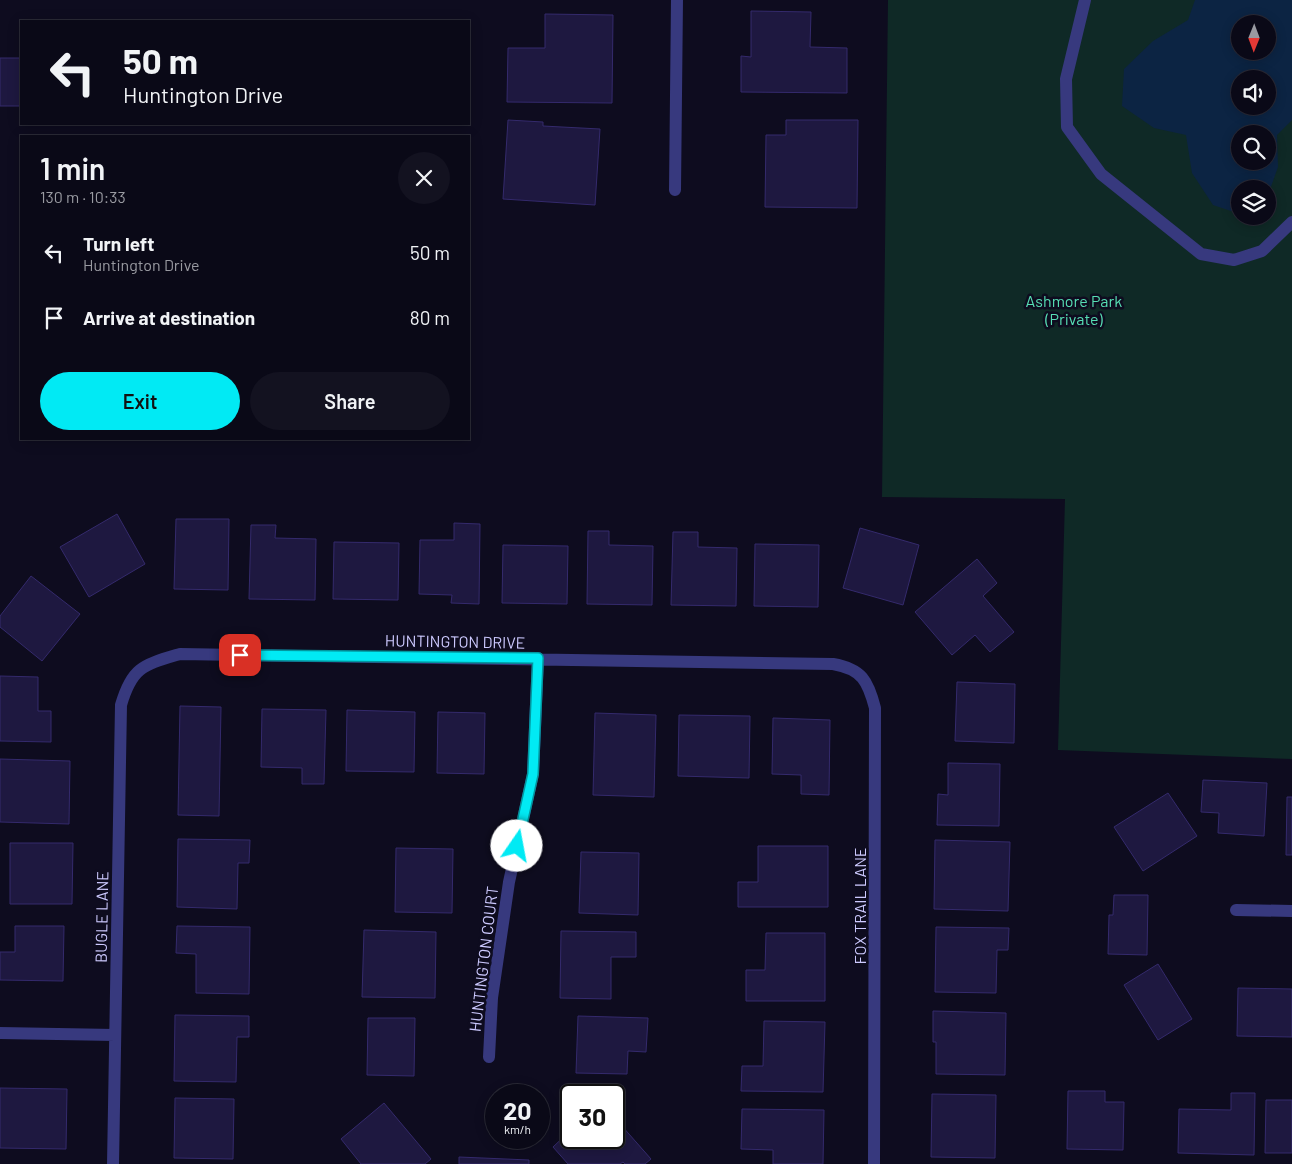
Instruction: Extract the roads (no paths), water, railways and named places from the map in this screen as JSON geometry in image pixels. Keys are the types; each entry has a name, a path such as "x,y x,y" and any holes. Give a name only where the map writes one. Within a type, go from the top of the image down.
{"street":[{"path":"675,190 677,0"},
{"path":"1085,0 1066,79 1066,127 1101,174 1201,254 1234,260 1262,251 1292,222"},
{"name":"HUNTINGTON DRIVE","path":"135,673 146,664 180,654 538,658 840,665"},
{"name":"HUNTINGTON COURT","path":"489,1057 492,998 509,882 533,774 538,658"},
{"name":"FOX TRAIL LANE","path":"840,665 852,668 863,677 871,690 875,708 874,1164"},
{"name":"BUGLE LANE","path":"113,1164 121,705 127,685 135,673"},
{"path":"1236,910 1292,911"},
{"path":"0,1033 115,1035"}],"water":[{"path":"1195,0 1292,0 1292,120 1277,135 1278,167 1273,180 1231,180 1231,211 1213,205 1192,173 1186,135 1154,128 1122,106 1124,69 1153,41 1188,20"}],"park label":[{"name":"Ashmore Park (Private)","path":"1074,309"}]}
